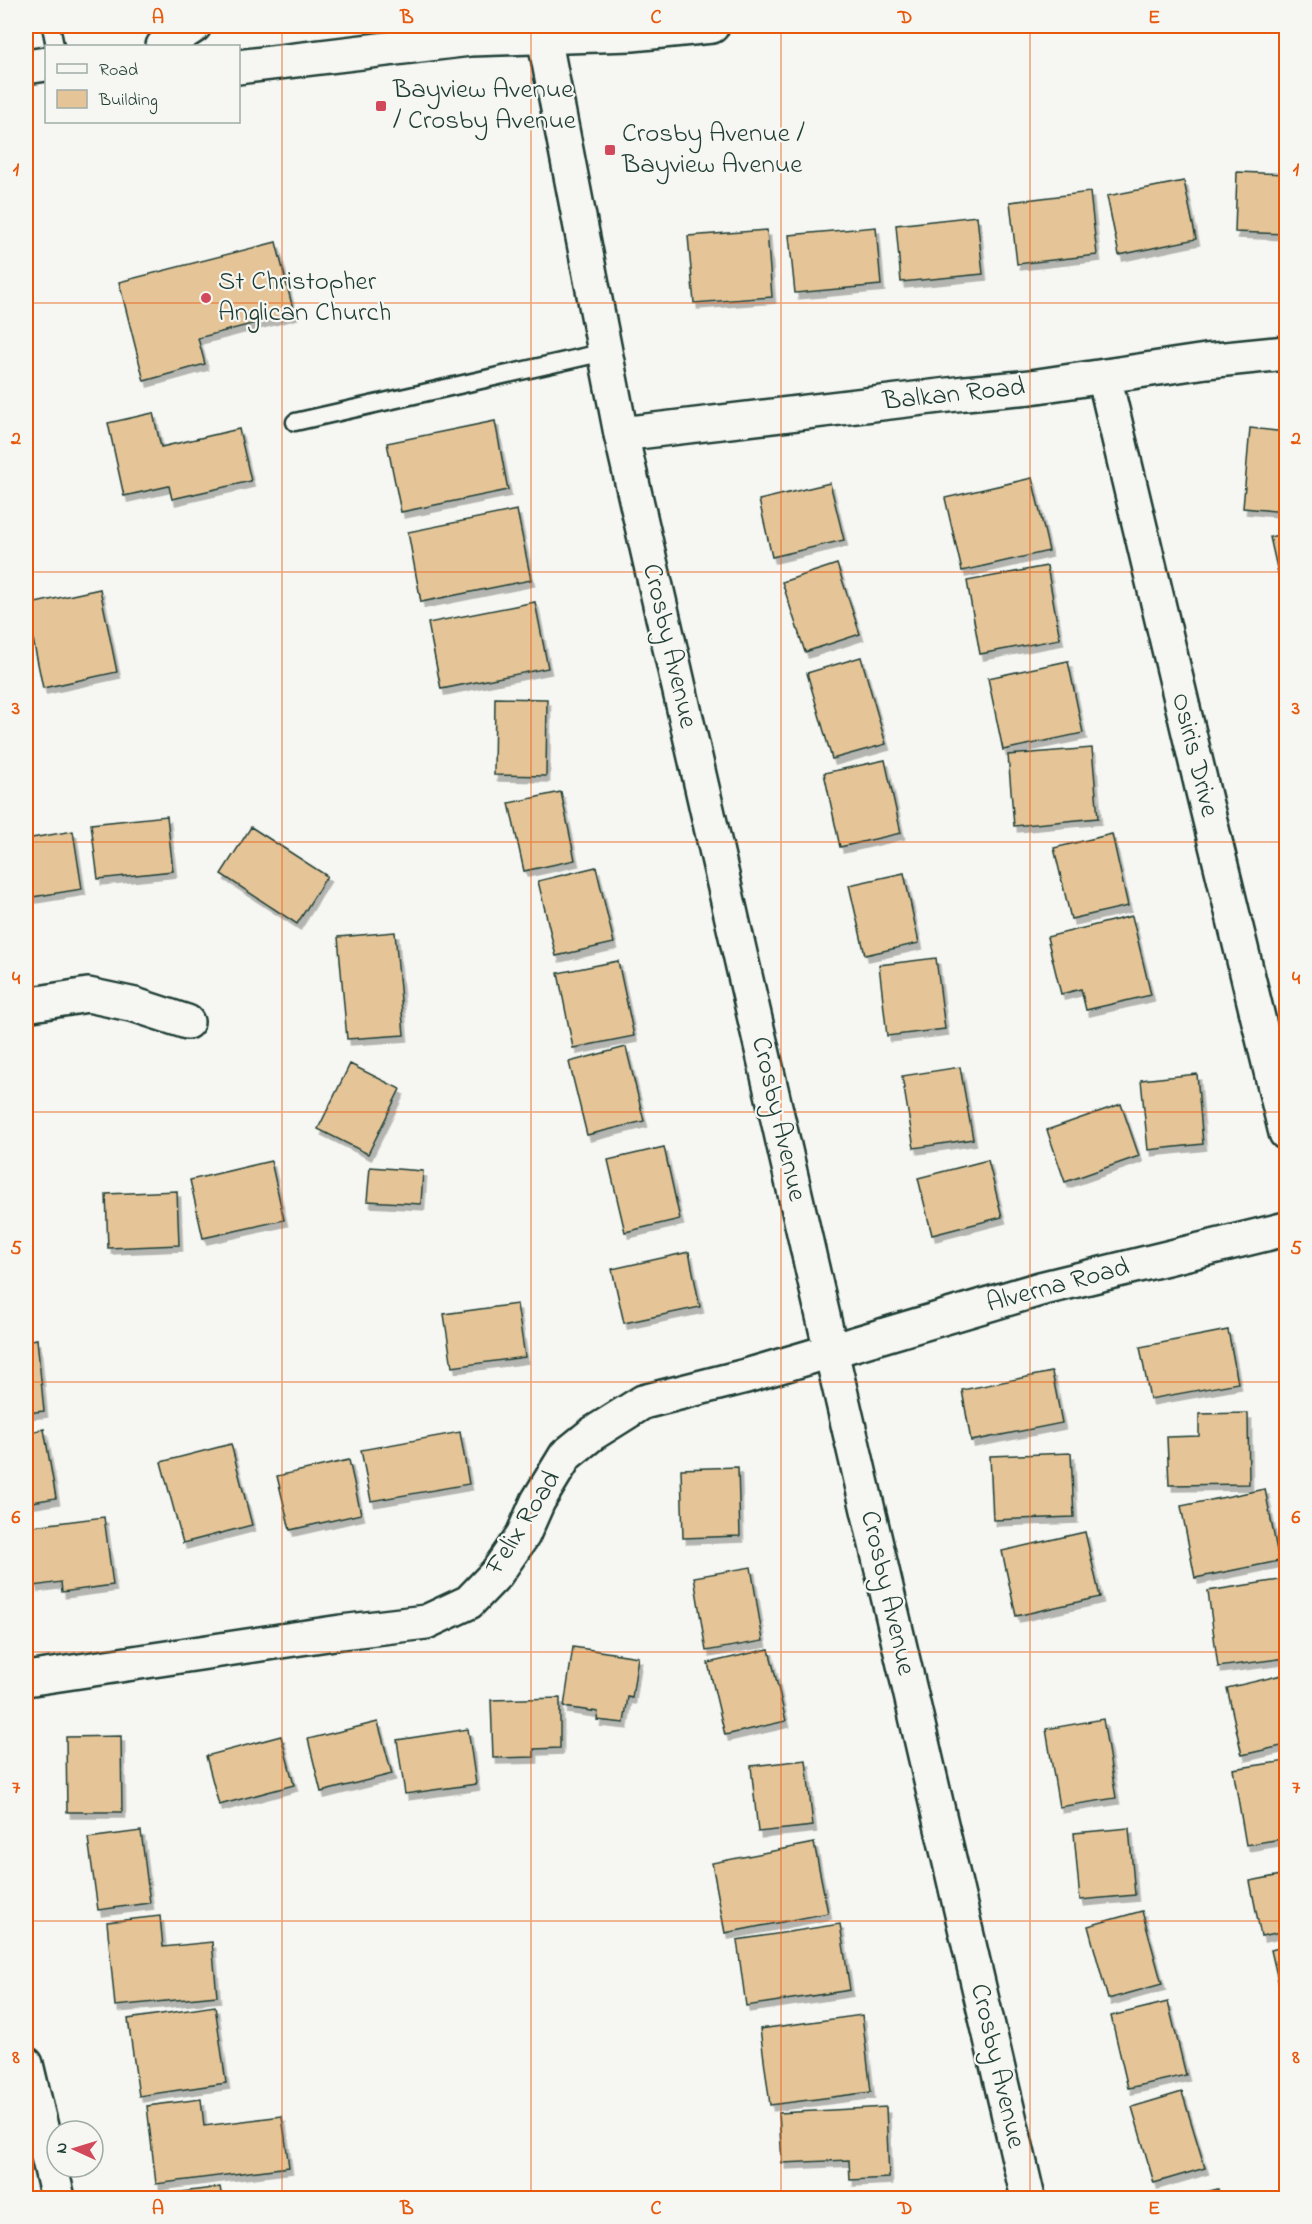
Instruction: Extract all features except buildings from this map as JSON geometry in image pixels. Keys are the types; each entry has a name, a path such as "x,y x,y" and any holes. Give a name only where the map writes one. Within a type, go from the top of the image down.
{"street":[{"path":"165,45 194,26"},
{"path":"240,67 542,31 632,34 712,26"},
{"name":"Crosby Avenue","path":"542,31 621,434 1028,2199"},
{"path":"26,67 45,64"},
{"name":"Balkan Road","path":"621,434 1031,387 1206,361 1287,353"},
{"name":"Osiris Drive","path":"1104,376 1198,774 1287,1133"},
{"path":"26,1005 88,995 135,1005 187,1022"},
{"name":"Alverna Road","path":"831,1351 1040,1289 1287,1229"},
{"name":"Felix Road","path":"26,1679 426,1622 469,1602 495,1574 523,1535 538,1501 566,1455 592,1434 642,1402 746,1376 831,1351"},
{"path":"26,2064 58,2199"}],"lane":[{"path":"51,26 55,45"},
{"path":"295,422 605,352"}],"place":[{"name":"Bayview Avenue / Crosby Avenue","path":"381,106"},
{"name":"Crosby Avenue / Bayview Avenue","path":"610,150"},
{"name":"St Christopher Anglican Church","path":"206,298"}]}
